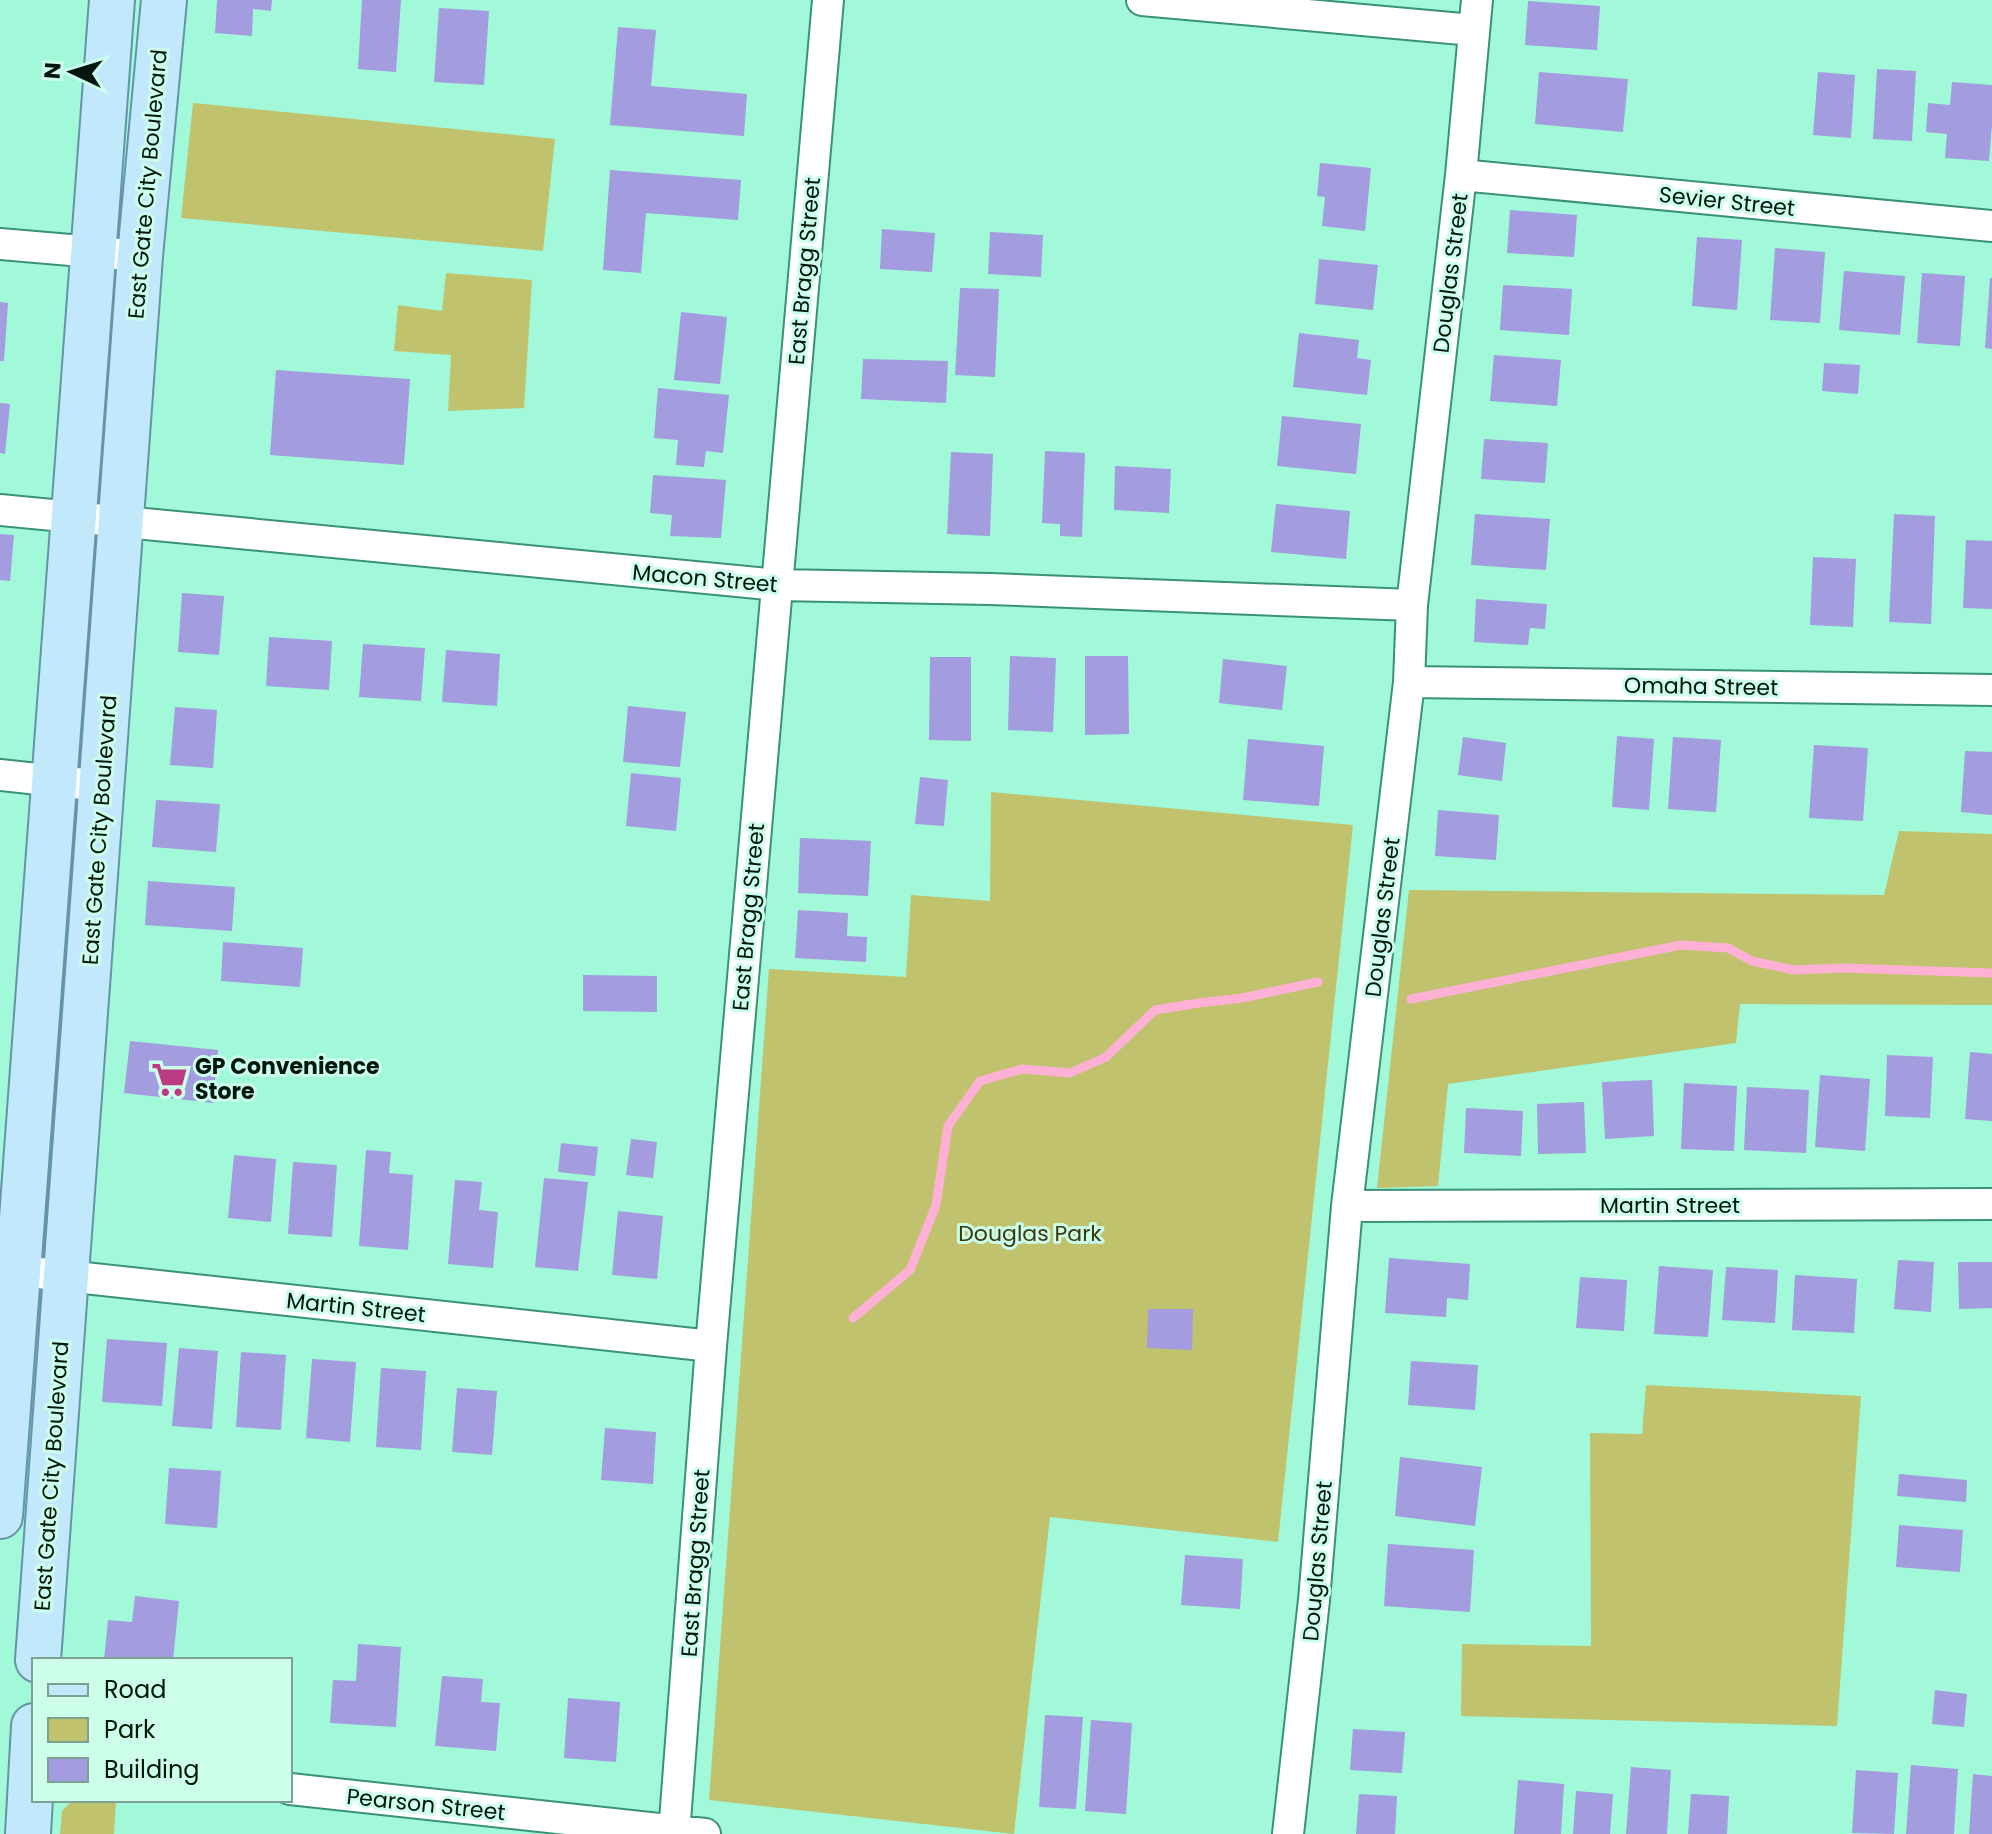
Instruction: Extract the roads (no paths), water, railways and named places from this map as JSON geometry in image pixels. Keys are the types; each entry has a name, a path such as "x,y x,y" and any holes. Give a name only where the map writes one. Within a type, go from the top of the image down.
{"main road":[{"path":"0,1516 9,1270 55,782 112,0"},
{"name":"East Gate City Boulevard","path":"38,1658 140,256 164,0"},
{"path":"28,1834 32,1766"}],"street":[{"name":"East Bragg Street","path":"674,1833 711,1346 828,0"},
{"path":"1142,0 1475,15"},
{"name":"Douglas Street","path":"1288,1834 1314,1600 1347,1206 1409,682 1412,605 1461,175 1475,15"},
{"name":"Sevier Street","path":"1461,175 1992,226"},
{"path":"0,244 140,256"},
{"name":"Macon Street","path":"0,510 778,585 990,589 1412,605"},
{"name":"Omaha Street","path":"1409,682 1992,690"},
{"path":"0,775 103,786"},
{"name":"Martin Street","path":"1347,1206 1992,1204"},
{"name":"Martin Street","path":"9,1270 711,1346"},
{"name":"Pearson Street","path":"292,1789 705,1834"}],"waterway":[{"path":"1411,999 1681,945 1728,948 1752,961 1794,970 1844,968 1992,973"},
{"path":"853,1318 910,1270 936,1205 948,1126 980,1081 1022,1069 1070,1073 1106,1057 1155,1010 1242,998 1318,982"}],"place":[{"name":"GP Convenience Store","path":"169,1079"}],"park label":[{"name":"Douglas Park","path":"1030,1233"}]}
